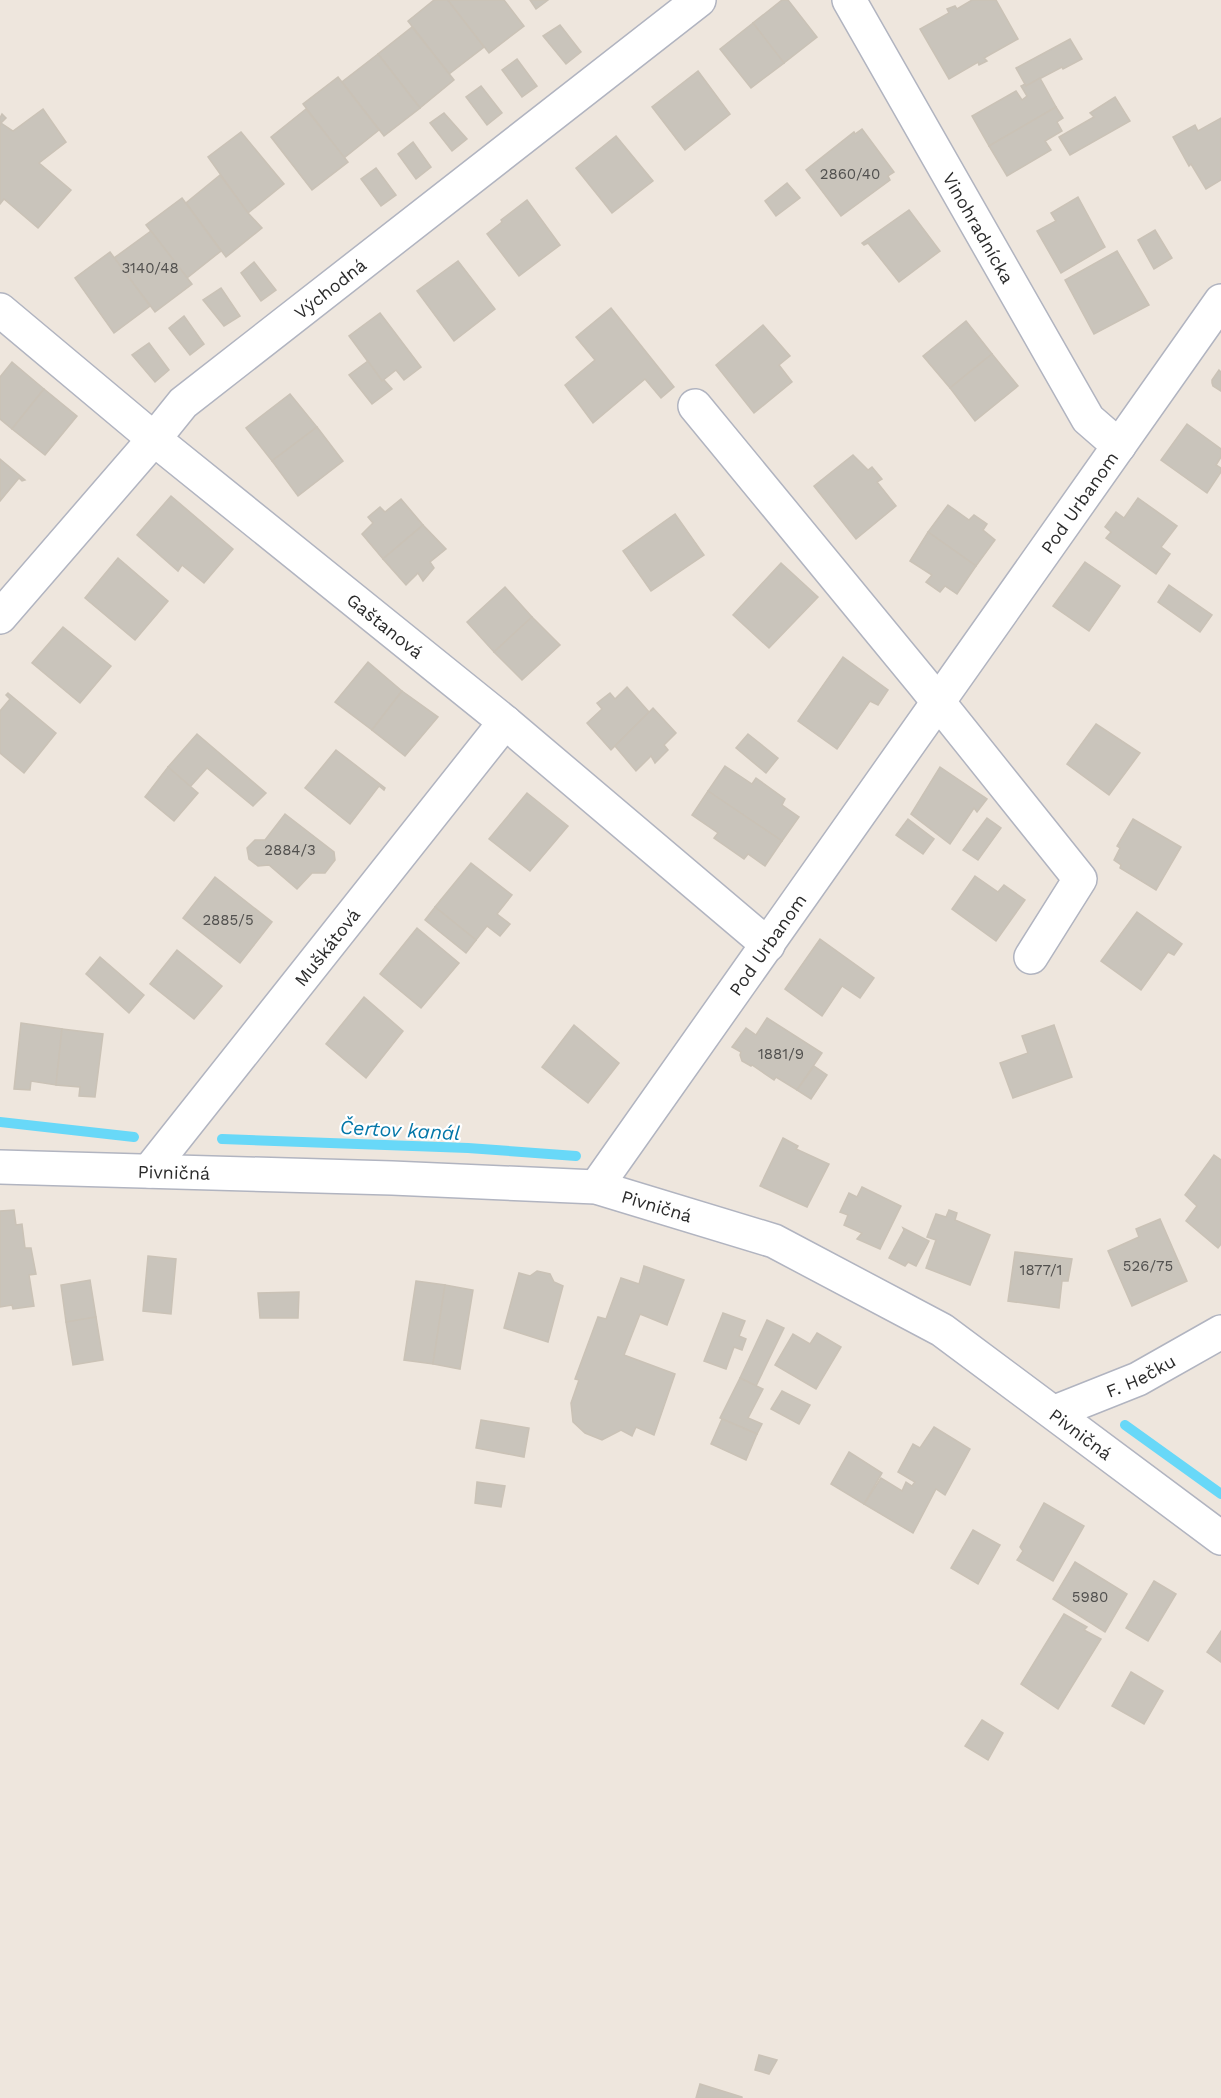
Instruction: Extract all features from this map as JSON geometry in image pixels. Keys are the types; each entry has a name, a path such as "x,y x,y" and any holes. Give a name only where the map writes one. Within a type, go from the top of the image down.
{"street":[{"name":"Východná","path":"0,617 183,403 699,0"},
{"name":"Vinohradnícka","path":"849,0 1088,419 1119,446"},
{"name":"Pod Urbanom","path":"596,1187 1221,302"},
{"name":"Gaštanová","path":"0,310 154,439 505,722 768,945"},
{"path":"695,406 1080,879 1031,957"},
{"name":"Muškátová","path":"149,1171 505,722"},
{"name":"Pivničná","path":"0,1167 392,1178 596,1187 774,1241 942,1330 1221,1538"},
{"name":"F. Hečku","path":"1055,1412 1138,1379 1221,1332"}],"building":[{"path":"434,0 448,0 484,47 449,74 408,21"},
{"path":"448,0 504,0 524,26 489,53"},
{"path":"530,0 548,0 536,9"},
{"path":"782,0 788,0 817,37 784,63 753,23"},
{"path":"972,0 996,0 1018,39 984,58 987,61 979,65 978,62 949,79 920,29 949,13 947,9 955,6 957,9"},
{"path":"753,23 784,63 751,88 720,49"},
{"path":"560,25 581,52 566,64 543,36"},
{"path":"412,27 454,80 420,108 378,54"},
{"path":"1070,39 1082,59 1026,86 1016,68"},
{"path":"378,54 420,108 384,136 342,82"},
{"path":"517,59 537,86 522,97 502,70"},
{"path":"698,71 730,114 685,150 652,107"},
{"path":"338,77 379,130 344,158 303,104"},
{"path":"1040,78 1056,107 989,146 972,116 1016,91 1022,100 1027,96 1021,86 1025,84 1026,86"},
{"path":"481,86 502,113 487,125 466,97"},
{"path":"1115,97 1130,121 1070,155 1059,137 1094,117 1090,113"},
{"path":"1056,107 1063,118 1057,122 1062,131 1045,141 1051,150 1007,176 989,146"},
{"path":"43,109 66,142 39,163 71,190 38,228 4,199 0,204 0,118 2,114 6,118 1,123 13,131"},
{"path":"306,109 348,162 312,190 271,137"},
{"path":"444,113 467,139 452,151 430,123"},
{"path":"1221,118 1221,180 1206,189 1191,164 1189,166 1173,137 1195,125 1198,131"},
{"path":"862,129 894,172 888,176 890,180 841,216 806,170 854,132 855,134"},
{"path":"241,132 284,184 248,213 208,157"},
{"path":"616,136 653,181 612,213 576,168"},
{"path":"413,142 431,167 416,179 398,154"},
{"path":"376,168 396,195 381,206 361,179"},
{"path":"220,175 262,228 226,257 186,203"},
{"path":"787,183 800,198 776,216 765,201"},
{"path":"1078,197 1105,247 1061,273 1037,231 1056,221 1051,213"},
{"path":"182,198 221,251 187,278 146,225"},
{"path":"527,200 560,245 519,276 487,234"},
{"path":"909,210 940,251 899,282 868,243 864,245 862,243"},
{"path":"1155,230 1172,258 1154,269 1138,240"},
{"path":"151,231 192,284 155,312 114,258"},
{"path":"1117,251 1149,305 1094,334 1065,280"},
{"path":"110,252 150,306 114,333 75,278"},
{"path":"458,261 495,309 454,341 417,291"},
{"path":"254,262 276,290 261,301 241,273"},
{"path":"221,288 240,316 224,326 203,300"},
{"path":"611,308 674,387 661,398 645,379 593,423 565,385 595,360 576,337"},
{"path":"380,313 421,367 404,380 396,370 382,381 349,336"},
{"path":"184,316 204,344 190,355 169,328"},
{"path":"966,321 992,354 950,388 923,356"},
{"path":"763,325 790,356 779,365 792,382 754,413 716,365"},
{"path":"149,343 169,370 155,382 132,355"},
{"path":"992,354 1018,386 975,421 950,388"},
{"path":"368,361 382,381 384,380 392,389 372,404 349,375"},
{"path":"12,362 44,389 12,429 0,419 0,377"},
{"path":"1219,370 1221,372 1221,391 1212,383"},
{"path":"44,389 77,416 45,455 12,429"},
{"path":"290,394 317,427 272,461 246,428"},
{"path":"1187,424 1221,449 1221,457 1216,465 1221,468 1221,472 1207,493 1161,460"},
{"path":"317,427 343,461 298,496 272,461"},
{"path":"853,455 868,470 872,467 882,479 877,482 896,506 856,539 814,486"},
{"path":"0,459 25,480 22,481 19,478 0,501"},
{"path":"171,496 233,549 204,583 182,565 178,571 137,535"},
{"path":"1138,498 1177,526 1161,547 1170,554 1156,574 1106,538 1111,532 1105,527 1116,512 1124,518"},
{"path":"401,499 423,525 383,559 362,534 373,523 368,517 380,507 385,512"},
{"path":"948,505 969,520 974,515 987,524 983,530 995,540 976,566 928,532"},
{"path":"675,514 704,555 651,591 623,551"},
{"path":"423,525 446,549 430,562 434,568 423,581 418,573 406,585 383,559"},
{"path":"928,532 976,566 957,594 945,586 940,592 926,582 932,575 910,561"},
{"path":"118,558 168,601 135,640 85,598"},
{"path":"1085,562 1120,586 1089,631 1053,606"},
{"path":"781,563 818,597 769,648 733,615"},
{"path":"1169,585 1212,615 1200,632 1158,602"},
{"path":"505,587 532,617 494,652 467,622"},
{"path":"532,617 560,645 522,680 494,652"},
{"path":"63,627 111,666 80,703 32,663"},
{"path":"843,657 888,690 878,705 870,701 837,749 798,721"},
{"path":"368,662 402,691 372,730 335,702"},
{"path":"627,687 649,712 611,750 587,723 602,709 597,703 610,693 615,699"},
{"path":"402,691 438,717 405,756 372,730"},
{"path":"8,693 56,733 24,773 0,753 0,711 10,699 6,695"},
{"path":"653,708 676,733 664,745 668,750 655,763 651,756 636,771 615,746"},
{"path":"1096,724 1140,753 1109,795 1067,764"},
{"path":"197,734 266,793 253,806 207,768 190,787 168,767"},
{"path":"748,734 778,758 766,773 736,748"},
{"path":"336,750 385,788 384,790 379,786 350,824 305,788"},
{"path":"725,766 752,784 756,778 785,799 782,805 799,817 782,841 708,791"},
{"path":"168,767 198,793 174,821 145,797"},
{"path":"940,767 987,799 977,812 974,808 950,844 911,814"},
{"path":"708,791 782,841 765,866 748,854 744,859 714,838 718,833 692,815"},
{"path":"527,793 568,826 530,871 489,839"},
{"path":"285,814 334,852 335,860 325,873 312,873 297,889 269,865 258,866 249,859 247,848 255,840 265,840"},
{"path":"987,818 1001,828 978,860 963,850"},
{"path":"908,819 934,839 923,854 896,835"},
{"path":"1133,819 1181,847 1156,890 1120,868 1121,865 1114,860 1120,848 1117,846"},
{"path":"471,863 512,895 497,914 510,924 500,936 487,926 476,940 435,907"},
{"path":"975,876 998,892 1004,885 1025,900 996,941 952,909"},
{"path":"215,877 272,922 240,963 183,918"},
{"path":"435,907 476,940 466,953 425,920"},
{"path":"1137,912 1182,944 1174,955 1168,952 1141,990 1101,961"},
{"path":"417,928 459,963 421,1008 380,974"},
{"path":"820,939 874,978 860,998 842,986 822,1016 785,989"},
{"path":"177,950 222,986 194,1019 150,984"},
{"path":"100,957 144,995 129,1013 86,974"},
{"path":"364,997 403,1031 366,1078 326,1044"},
{"path":"767,1018 822,1053 797,1090 776,1077 774,1080 742,1061 741,1052 732,1047 746,1028 756,1035"},
{"path":"21,1023 62,1029 56,1085 31,1081 30,1090 14,1089"},
{"path":"574,1025 619,1063 588,1103 542,1067"},
{"path":"1054,1025 1072,1077 1013,1098 1000,1063 1028,1053 1022,1036"},
{"path":"62,1029 103,1034 95,1097 79,1096 80,1087 56,1085"},
{"path":"814,1066 827,1075 811,1099 797,1090"},
{"path":"783,1138 798,1146 796,1149 829,1164 807,1207 760,1186"},
{"path":"1214,1155 1221,1160 1221,1244 1218,1248 1186,1221 1197,1206 1185,1195"},
{"path":"862,1187 901,1206 880,1249 857,1239 862,1233 844,1225 848,1215 840,1212 849,1193 857,1197"},
{"path":"14,1210 16,1225 22,1224 25,1248 31,1248 36,1274 29,1275 34,1306 13,1309 12,1305 0,1307 0,1211"},
{"path":"949,1210 957,1213 955,1220 990,1235 970,1285 926,1268 936,1240 927,1237 936,1214 946,1217"},
{"path":"1160,1219 1187,1281 1132,1306 1108,1251 1139,1237 1136,1229"},
{"path":"903,1228 929,1241 916,1266 908,1262 905,1266 889,1258"},
{"path":"1015,1252 1072,1259 1068,1281 1062,1281 1059,1308 1008,1301"},
{"path":"148,1256 176,1259 171,1314 143,1311"},
{"path":"644,1266 684,1280 667,1325 640,1314 624,1355 675,1374 654,1435 636,1427 632,1436 621,1430 602,1440 585,1433 573,1422 571,1403 579,1380 575,1379 598,1317 606,1319 621,1278 639,1284"},
{"path":"537,1271 550,1274 554,1282 563,1286 548,1342 504,1328 519,1273 530,1276"},
{"path":"90,1280 96,1317 66,1322 61,1285"},
{"path":"416,1281 445,1285 433,1364 404,1360"},
{"path":"445,1285 473,1290 460,1369 433,1364"},
{"path":"299,1292 298,1318 260,1318 258,1293"},
{"path":"723,1313 745,1321 739,1336 746,1339 742,1350 734,1347 726,1369 704,1361"},
{"path":"96,1317 103,1360 73,1365 66,1322"},
{"path":"767,1320 784,1328 756,1386 740,1378"},
{"path":"817,1333 841,1347 816,1389 775,1365 793,1334 810,1344"},
{"path":"740,1378 763,1389 748,1418 762,1424 757,1434 720,1418"},
{"path":"782,1391 810,1405 799,1424 771,1409"},
{"path":"722,1419 757,1434 746,1460 711,1444"},
{"path":"481,1420 529,1428 524,1457 476,1448"},
{"path":"934,1427 970,1449 945,1495 936,1489 913,1533 864,1504 881,1478 902,1491 906,1482 912,1486 915,1482 898,1472 913,1444 920,1448"},
{"path":"849,1452 882,1473 864,1504 831,1484"},
{"path":"477,1482 505,1486 501,1507 475,1503"},
{"path":"1044,1503 1084,1526 1053,1581 1017,1560 1023,1551 1020,1547"},
{"path":"973,1530 1000,1545 978,1584 951,1568"},
{"path":"1075,1562 1127,1594 1105,1632 1053,1599"},
{"path":"1154,1581 1176,1594 1148,1641 1126,1628"},
{"path":"1064,1614 1087,1627 1084,1630 1101,1639 1058,1709 1021,1684"},
{"path":"1221,1631 1221,1662 1207,1652"},
{"path":"1131,1672 1163,1691 1144,1724 1112,1706"},
{"path":"982,1720 1003,1733 988,1760 965,1746"},
{"path":"759,2055 777,2060 769,2074 755,2070"},
{"path":"700,2084 742,2097 742,2098 696,2098"}],"waterway":[{"name":"Čertov kanál","path":"0,1122 134,1137"},
{"name":"Čertov kanál","path":"222,1139 468,1148 576,1156"},
{"name":"Čertov kanál","path":"1125,1425 1221,1494"}]}
